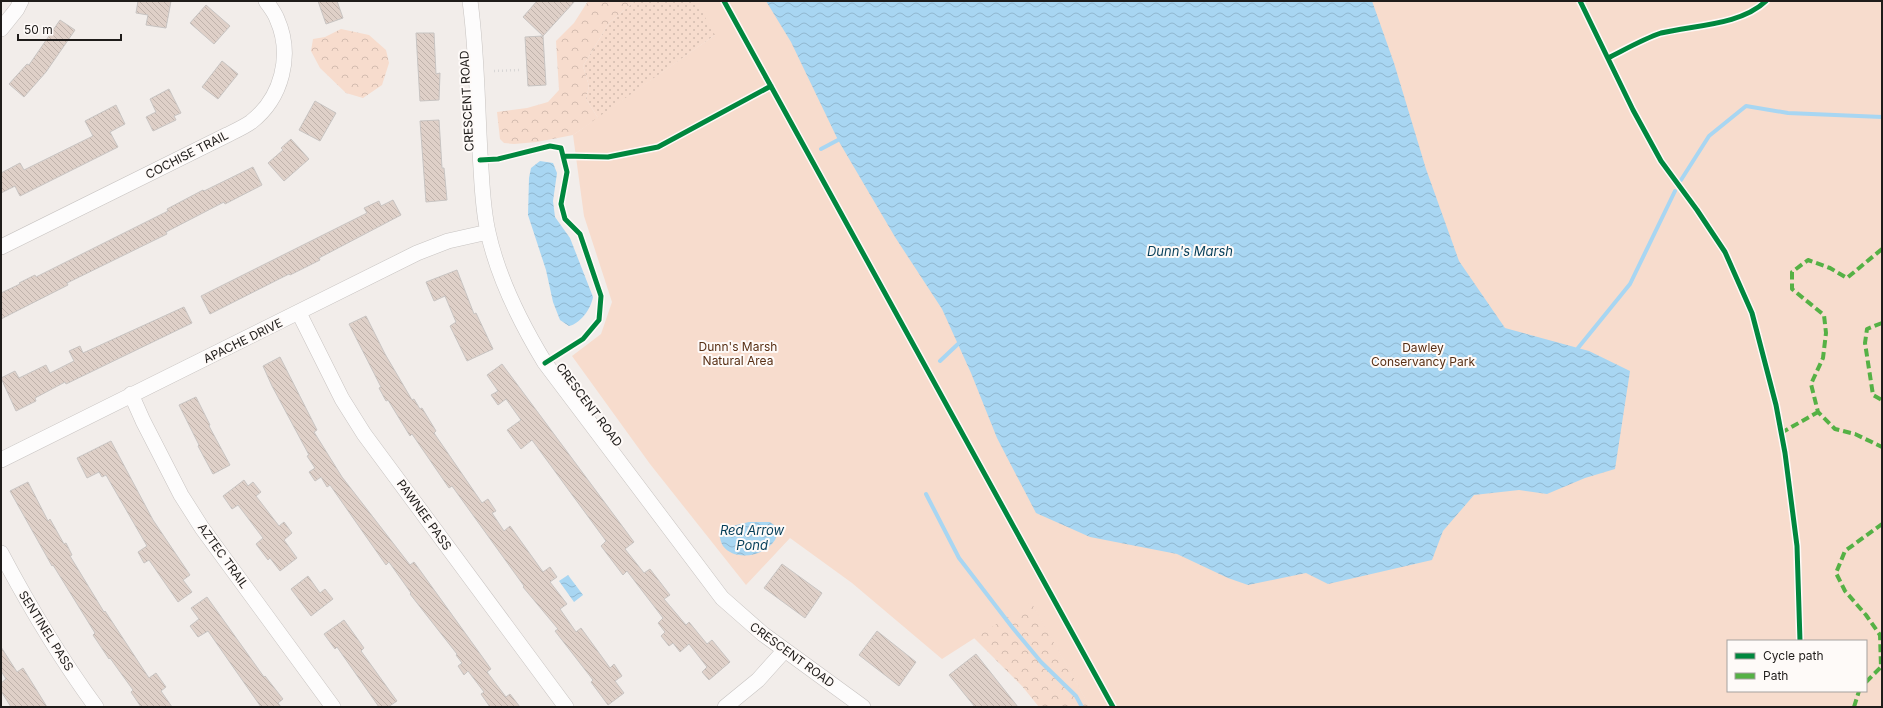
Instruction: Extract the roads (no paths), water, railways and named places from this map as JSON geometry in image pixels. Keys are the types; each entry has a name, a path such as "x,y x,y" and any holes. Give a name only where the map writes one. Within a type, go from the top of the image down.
{"street":[{"path":"1,29 17,10 21,1"},
{"name":"COCHISE TRAIL","path":"1,247 251,122 270,103 281,83 284,63 284,40 282,33 277,19 266,1"},
{"name":"CRESCENT ROAD","path":"470,1 474,28 482,188 488,232 508,292 521,320 545,363 722,598 749,624 863,707"},
{"name":"APACHE DRIVE","path":"1,460 131,394 417,254 448,241 488,232"},
{"name":"PAWNEE PASS","path":"299,313 342,399 364,434 566,707"},
{"name":"AZTEC TRAIL","path":"131,394 143,421 181,495 202,528 333,707"},
{"name":"SENTINEL PASS","path":"1,553 22,594 76,679 96,707"},
{"path":"725,707 758,680 784,650"}],"water":[{"name":"Dunn's Marsh","path":"766,1 1372,1 1394,63 1426,169 1459,261 1505,328 1589,351 1630,371 1615,469 1585,478 1547,494 1519,490 1474,495 1443,531 1432,560 1328,584 1306,573 1248,585 1228,578 1177,554 1090,537 1036,513 997,438 971,373 942,309 895,237 838,140 791,42"},
{"path":"540,161 553,163 557,173 553,201 555,217 570,238 593,297 590,306 581,319 569,326 560,320 553,302 546,270 528,215 529,178 531,168"},
{"name":"Red Arrow Pond","path":"749,522 770,522 778,528 775,540 764,550 750,555 735,554 728,551 722,545 719,534 728,527"},
{"path":"568,575 583,595 574,602 559,581"}],"waterway":[{"path":"1681,180 1709,136 1746,106 1788,113 1882,117"},
{"path":"821,149 838,140"},
{"path":"1578,348 1630,284 1675,191"},
{"path":"940,361 958,344"},
{"path":"926,494 959,558 1012,627 1041,662 1076,696 1082,707"}],"park label":[{"name":"Dunn's Marsh Natural Area","path":"738,354"},
{"name":"Dawley Conservancy Park","path":"1423,355"}]}
